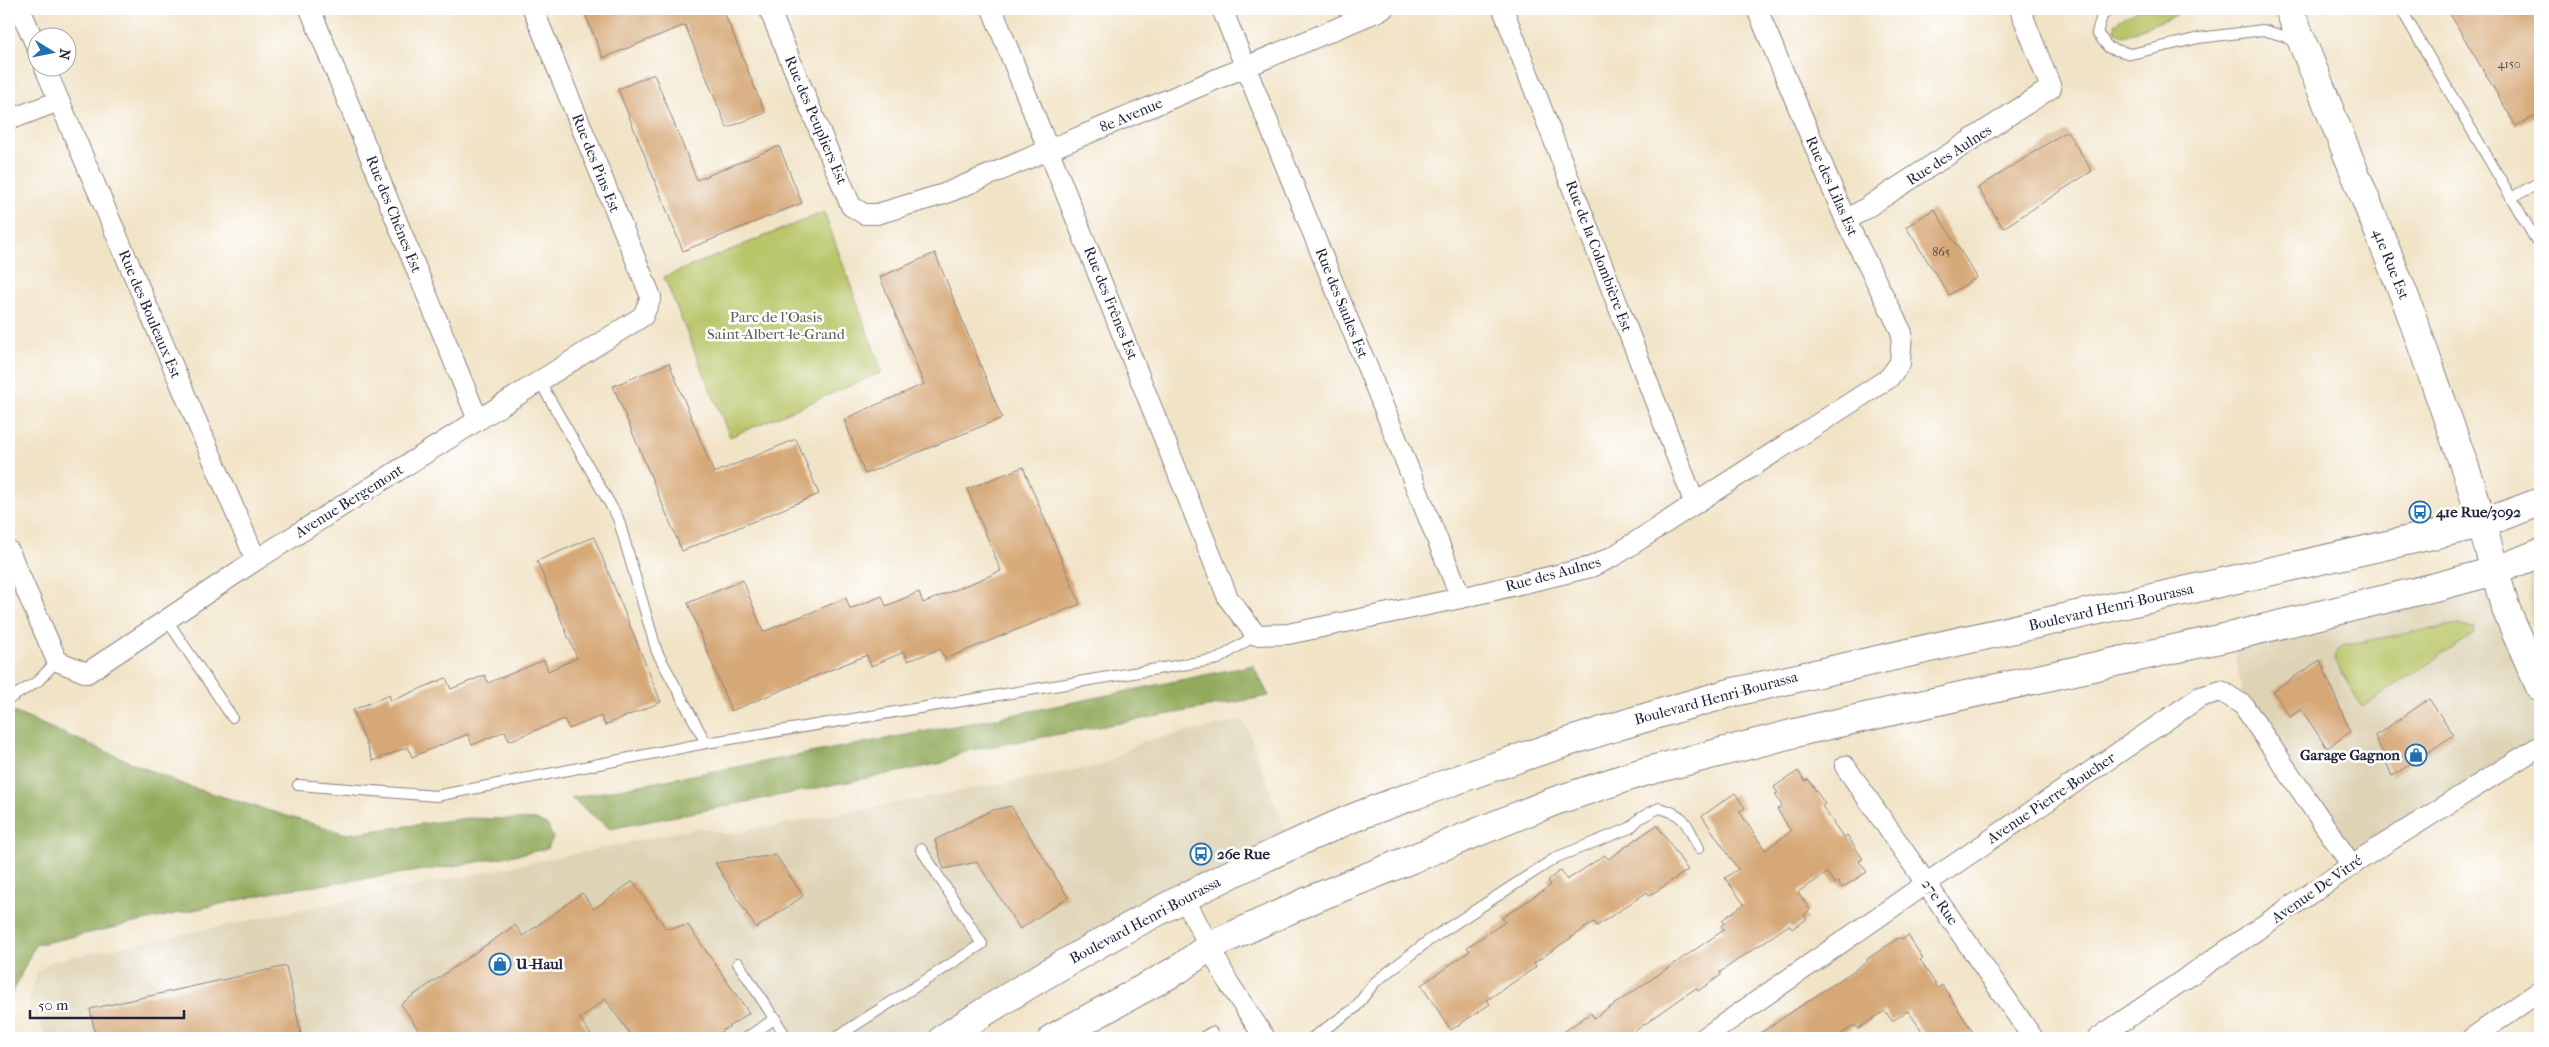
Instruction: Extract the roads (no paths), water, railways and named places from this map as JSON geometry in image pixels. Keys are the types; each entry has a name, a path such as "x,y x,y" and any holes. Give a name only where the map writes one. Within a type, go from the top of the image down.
{"main road":[{"name":"41e Rue Est","path":"2289,9 2406,300 2450,420 2515,633 2540,686"},
{"name":"Boulevard Henri-Bourassa","path":"944,1038 1025,985 1184,898 1350,819 1534,751 1637,719 1802,676 2481,524 2540,502"},
{"path":"1053,1038 1179,968 1210,946 1376,872 1552,802 1640,773 1802,732 2233,636 2495,571 2540,554"}],"street":[{"path":"20,9 28,28"},
{"name":"Rue des Chênes Est","path":"310,9 478,420"},
{"name":"Rue des Pins Est","path":"533,9 651,297 643,316"},
{"name":"Rue des Peupliers Est","path":"769,9 851,206 864,214 877,214"},
{"name":"Rue des Frênes Est","path":"992,9 1228,598 1256,635"},
{"name":"Rue des Saules Est","path":"1222,9 1462,598"},
{"name":"8e Avenue","path":"877,214 944,194 1383,9"},
{"name":"Rue de la Colombière Est","path":"1503,9 1695,504"},
{"name":"Rue des Lilas Est","path":"1757,9 1846,221 1902,333 1900,363"},
{"name":"Rue des Aulnes","path":"1846,221 2051,88 2020,9"},
{"name":"Rue des Bouleaux Est","path":"49,78 256,560"},
{"path":"9,120 59,101"},
{"name":"Avenue Bergemont","path":"57,661 87,674 256,560 643,316"},
{"name":"Rue des Aulnes","path":"1256,635 1288,634 1462,598 1591,567 1614,556 1889,378 1900,363"},
{"path":"9,551 57,661"},
{"name":"Avenue Pierre-Boucher","path":"1704,1038 1926,883 2200,697 2221,691 2243,705 2352,866"},
{"name":"Avenue De Vitré","path":"2098,1038 2352,866 2540,746"},
{"name":"27e Rue","path":"1845,766 2033,1038"},
{"path":"1184,898 1228,982 1265,1038"},
{"path":"2472,1038 2540,991"}],"lane":[{"path":"2110,9 2102,16 2098,33 2109,48 2131,54 2199,38 2263,30 2284,36 2304,48"},
{"path":"2401,9 2540,247"},
{"path":"2511,198 2540,182"},
{"path":"540,382 618,518 657,652 706,743"},
{"path":"167,620 232,717"},
{"path":"298,785 436,796 706,743 1218,659 1256,635"},
{"path":"9,699 38,681 57,661"},
{"path":"1312,1038 1355,1008 1374,983 1428,941 1557,857 1630,828 1640,818 1659,808 1676,812 1682,818 1698,848"},
{"path":"835,1038 982,944 921,849"},
{"path":"738,963 776,1018 787,1038"},
{"path":"746,1038 776,1018"},
{"path":"1202,1038 1212,1032"}],"place":[{"name":"41e Rue/3092","path":"2420,512"},
{"name":"Garage Gagnon","path":"2416,755"},
{"name":"26e Rue","path":"1201,854"},
{"name":"U-Haul","path":"500,964"}],"park label":[{"name":"Parc de l'Oasis Saint-Albert-le-Grand","path":"776,326"}]}
